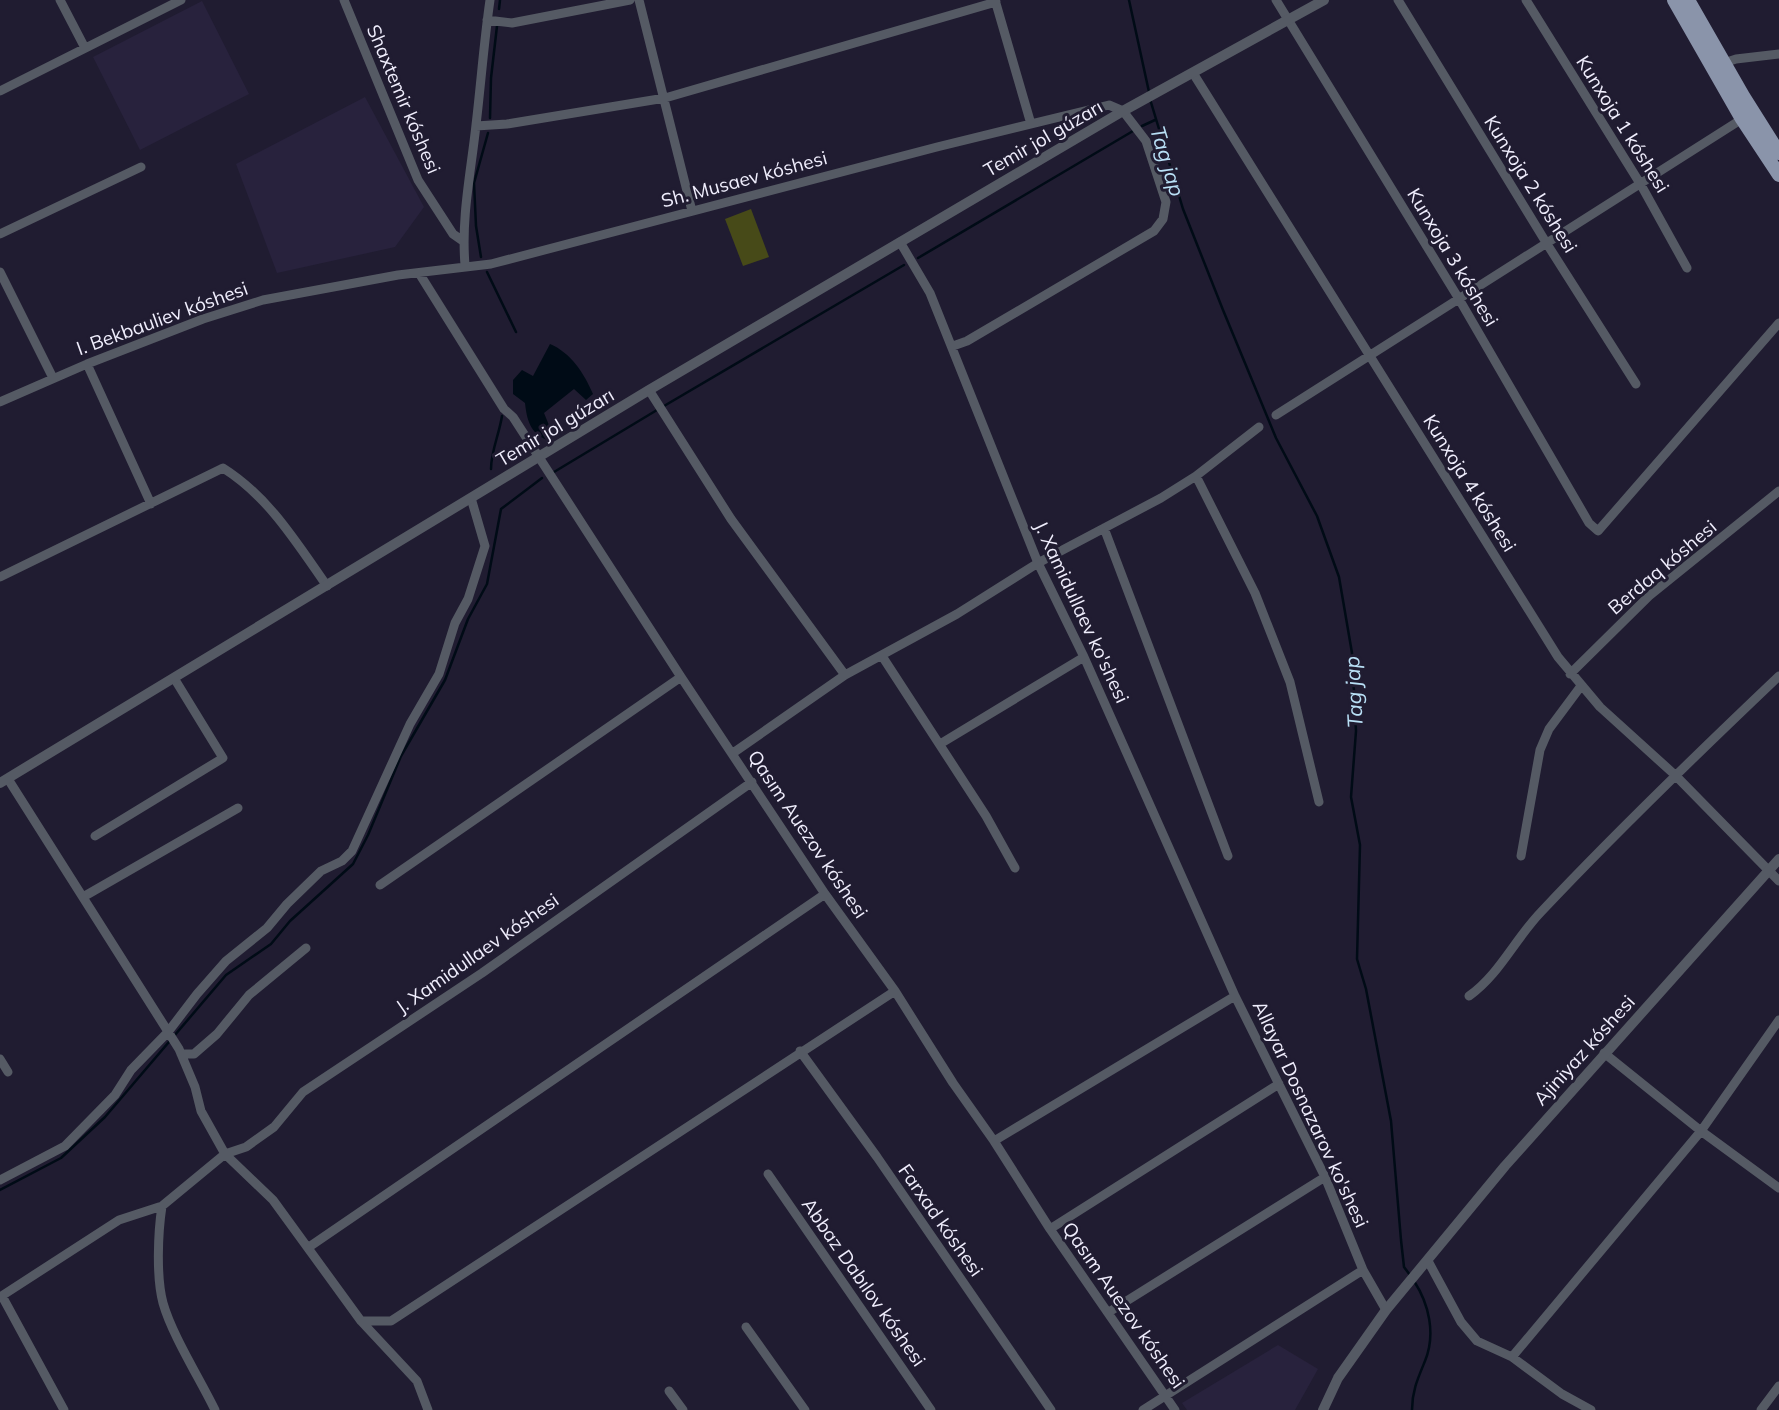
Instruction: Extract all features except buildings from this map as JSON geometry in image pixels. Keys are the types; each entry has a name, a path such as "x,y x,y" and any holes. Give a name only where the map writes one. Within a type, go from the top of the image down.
{"main road":[{"path":"1674,0 1742,119 1779,175"},
{"path":"1688,0 1779,153"}],"street":[{"path":"60,0 85,48"},
{"path":"0,92 181,0"},
{"name":"Shaxtemir kóshesi","path":"344,0 418,180 453,234 463,241"},
{"path":"465,265 463,241 466,191 490,0"},
{"path":"487,20 512,23 630,0"},
{"path":"639,0 692,211"},
{"name":"Kunxoja 3 kóshesi","path":"1276,0 1459,299 1589,523 1598,531 1779,323"},
{"path":"1193,73 1324,0"},
{"name":"Kunxoja 2 kóshesi","path":"1398,0 1636,384"},
{"name":"Kunxoja 1 kóshesi","path":"1526,0 1641,185 1687,268"},
{"path":"476,127 665,98 995,1 1031,124"},
{"path":"1724,63 1779,54"},
{"name":"Temir jol gúzarı","path":"4,781 649,390 1193,73"},
{"name":"Kunxoja 4 kóshesi","path":"1193,73 1570,674 1600,707 1675,775 1779,881"},
{"name":"Sh. Musaev kóshesi","path":"465,265 491,264 1109,105 1128,109"},
{"path":"953,346 967,341 1154,231 1163,219 1167,202 1146,141 1128,109"},
{"path":"1276,415 1742,119"},
{"path":"0,234 141,167"},
{"name":"J. Xamidullaev ko'shesi","path":"900,242 930,293 1038,563 1084,657 1235,996"},
{"name":"I. Bekbauliev kóshesi","path":"0,402 87,364 203,319 263,300 465,265"},
{"path":"0,272 53,378"},
{"name":"Qasım Auezov kóshesi","path":"419,274 504,409 513,417 825,894 895,991 1050,1229 1175,1410"},
{"path":"87,364 151,504"},
{"path":"649,390 731,519 845,676"},
{"path":"733,753 845,676 957,614 1038,563 1161,498 1259,427"},
{"path":"0,577 223,468 242,480 274,511 327,586"},
{"path":"1196,475 1255,593 1290,682 1319,802"},
{"name":"Berdaq kóshesi","path":"1570,674 1649,596 1779,491"},
{"path":"0,1180 65,1146 115,1095 131,1070 168,1032 226,961 267,928 321,871 342,861 352,851 410,724 439,674 455,622 468,599 485,546 471,498"},
{"path":"1104,528 1227,856"},
{"path":"882,656 986,816 1015,868"},
{"path":"940,744 1084,657"},
{"path":"1469,996 1482,987 1540,912 1675,775 1779,676"},
{"path":"380,885 681,677"},
{"path":"95,836 223,758 174,678"},
{"path":"1521,856 1540,750 1549,729 1581,686"},
{"path":"4,781 83,897 180,1051 195,1087 201,1111 225,1154 273,1200 361,1321 416,1381 428,1410"},
{"name":"J. Xamidullaev kóshesi","path":"162,1206 225,1154 246,1147 274,1128 303,1092 482,973 752,782"},
{"path":"83,897 238,808"},
{"name":"Ajiniyaz kóshesi","path":"1387,1310 1505,1166 1604,1052 1779,859"},
{"path":"309,1247 825,894"},
{"path":"180,1051 194,1054 217,1034 248,995 306,948"},
{"path":"361,1321 391,1321 895,991"},
{"name":"Allayar Dosnazarov ko'shesi","path":"994,1141 1235,996 1325,1177 1363,1270 1387,1310"},
{"path":"1512,1357 1701,1131 1779,1020"},
{"name":"Farxad kóshesi","path":"800,1051 877,1157 1051,1410"},
{"path":"1604,1052 1701,1131 1779,1188"},
{"path":"0,1059 8,1072"},
{"path":"1050,1229 1279,1084"},
{"name":"Abbaz Dabılov kóshesi","path":"768,1174 931,1410"},
{"path":"1109,1312 1325,1177"},
{"path":"64,1410 1,1297 118,1220 162,1206 159,1255 163,1301 215,1410"},
{"path":"1425,1265 1461,1322 1477,1341 1512,1357 1562,1394 1591,1410"},
{"path":"1143,1410 1363,1270"},
{"path":"1323,1410 1338,1378 1387,1310"},
{"path":"746,1327 805,1410"},
{"path":"1761,1410 1779,1386"},
{"path":"669,1391 683,1410"}],"shaded area":[{"path":"202,1 249,94 140,150 93,57"},
{"path":"365,97 424,207 395,247 277,273 236,164"},
{"path":"550,344 576,364 593,394 586,400 574,389 544,413 553,435 547,440 537,434 530,425 525,403 513,394 513,380 522,370 533,376"},
{"path":"1278,1345 1318,1369 1295,1410 1187,1410 1182,1403"}],"green space":[{"path":"751,209 769,257 743,266 725,219"}],"waterway":[{"path":"499,9 500,0"},
{"name":"Tag jap","path":"1129,0 1149,92"},
{"path":"490,118 497,26"},
{"name":"Tag jap","path":"1150,99 1183,209 1276,438 1317,516 1339,577 1352,653 1356,731 1351,797 1360,845 1357,959 1366,989 1391,1121 1404,1267 1410,1275"},
{"path":"1142,126 1155,120"},
{"path":"918,258 1133,131"},
{"path":"481,257 474,183 488,133"},
{"path":"664,406 904,265"},
{"path":"487,272 516,332"},
{"path":"554,472 657,410"},
{"path":"491,469 502,416"},
{"path":"0,1190 61,1158 105,1117 226,975 271,944 290,921 353,864 401,756 445,680 468,619 487,584 501,509 542,478"},
{"name":"Tag jap","path":"1412,1410 1416,1385 1430,1340 1427,1309 1414,1281"}]}
